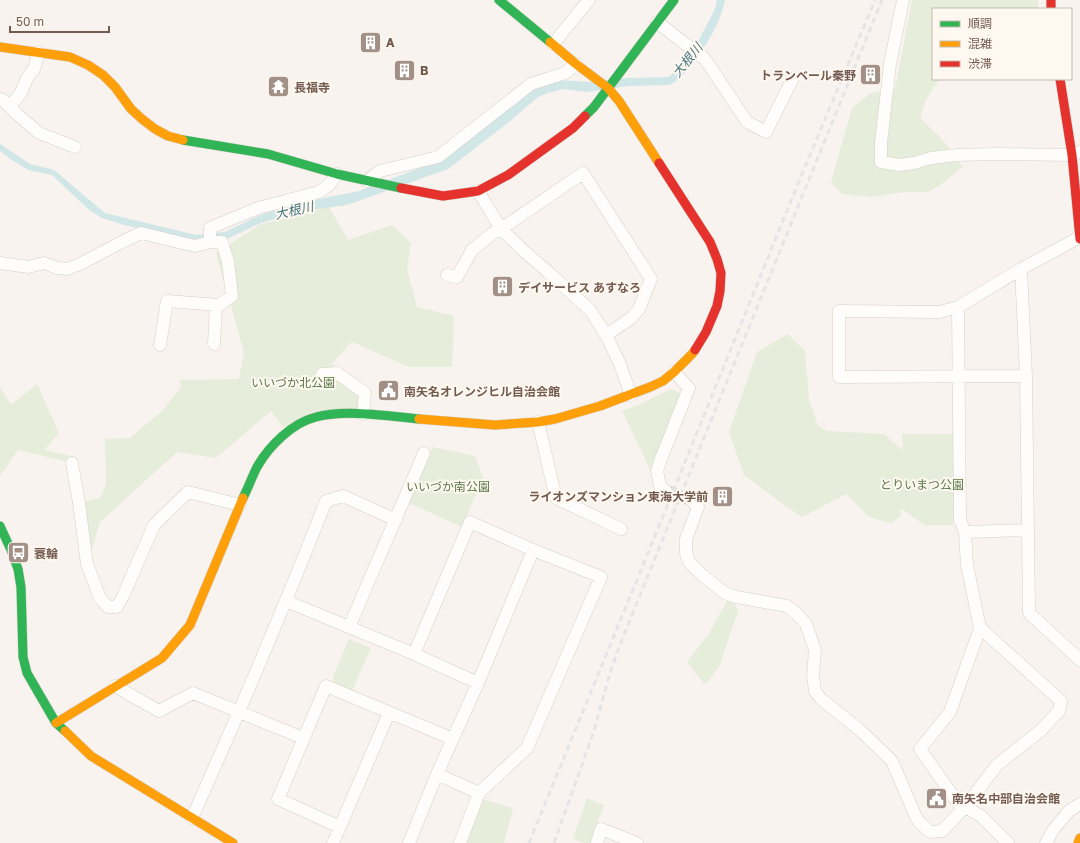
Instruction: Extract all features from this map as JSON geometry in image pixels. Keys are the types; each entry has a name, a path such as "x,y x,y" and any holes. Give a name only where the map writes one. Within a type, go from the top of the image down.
{"street":[{"path":"553,44 589,0"},
{"path":"0,47 70,57 88,65 103,75 115,87 131,109 142,119 155,129 168,136 181,140 268,154 370,182 443,196 478,191 508,175 573,128 594,106 674,0"},
{"path":"56,723 162,658 190,625 257,467 274,443 297,425 315,417 334,414 363,414 495,425 538,422 555,419 600,406 631,395 663,381 692,354 706,332 720,291 721,273 710,242 619,101 608,88 576,64 504,2"},
{"path":"904,2 890,64 881,143 881,162 899,165 932,158 957,155 1076,153"},
{"path":"657,22 705,59 747,122 766,132 792,80"},
{"path":"39,52 34,69 27,78 21,93 5,103 39,133 75,147"},
{"path":"370,182 380,171 438,157 531,84 565,73 576,64"},
{"path":"1026,376 839,377 839,311 940,312 958,307 1021,269 1080,238 1076,153 1060,80"},
{"path":"457,278 472,250 493,233 583,173 652,279 639,309 630,319 606,335"},
{"path":"210,237 210,228 258,208 319,192 329,185 337,174"},
{"path":"478,191 501,229 590,310 606,335 619,362 631,395"},
{"path":"0,263 28,267 44,264 67,269 141,233 195,246 210,237"},
{"path":"160,346 159,317 167,301 219,305 232,296 228,262 222,242 210,237"},
{"path":"1021,269 1026,376 1029,613 1080,660"},
{"path":"214,344 216,305"},
{"path":"958,307 960,520 965,532 967,566 980,628 950,712 920,749 958,803 981,816 1008,843"},
{"path":"666,491 660,486 657,471 689,388 674,372"},
{"path":"322,374 337,373 365,393 363,414"},
{"path":"538,422 556,498 621,529"},
{"path":"349,627 424,453"},
{"path":"72,463 87,564 100,598 108,607 116,607 124,594 154,525 188,492 240,505"},
{"path":"192,818 240,712 326,501 343,496 396,520"},
{"path":"690,500 698,507 686,539 686,552 689,562 702,575 725,593 736,597 787,606 806,624 815,650 813,675 815,691 822,699 892,761 919,822 930,832 942,831 966,807 997,765 1040,731 1059,711 1061,701 980,628"},
{"path":"414,654 470,522 533,550 601,577 527,748 479,793 460,843"},
{"path":"0,526 18,568 21,587 23,657 27,673 56,723 91,756 233,843"},
{"path":"965,532 1028,530"},
{"path":"410,843 533,550"},
{"path":"286,601 414,654 478,683"},
{"path":"115,686 160,711 193,693 303,738"},
{"path":"340,827 278,799 326,686 389,714 453,739"},
{"path":"333,843 389,714"},
{"path":"438,774 479,793"},
{"path":"1046,843 1053,830 1070,810 1080,804"},
{"path":"597,843 601,829 637,843"},
{"path":"1078,843 1080,838"}],"green space":[{"path":"912,0 1038,0 1038,8 932,8 932,80 948,80 938,81 925,102 920,118 942,139 963,167 940,185 928,192 903,192 871,197 842,194 831,182 852,108 871,93 895,89"},
{"name":"いいづか北公園","path":"328,205 348,240 392,225 411,243 407,269 417,307 454,316 452,367 409,367 352,342 331,364 334,365 334,369 360,395 360,401 357,404 360,408 283,427 271,411 216,458 177,452 100,522 87,564 68,462 18,450 0,476 0,387 11,405 37,384 59,433 44,450 77,457 79,503 100,498 106,484 105,439 130,438 163,410 181,387 180,380 239,379 244,352 216,253 261,224 299,216"},
{"name":"とりいまつ公園","path":"788,334 805,351 809,399 818,426 827,431 884,434 902,450 902,434 955,434 953,525 926,526 900,508 901,516 891,523 869,517 846,494 802,517 744,475 729,432 757,352"},
{"path":"671,389 682,394 653,474 651,474 622,411"},
{"name":"いいづか南公園","path":"433,447 475,456 483,478 462,527 409,503"},
{"path":"728,600 734,602 738,611 719,667 704,684 687,662 708,635"},
{"path":"349,639 371,648 352,691 334,684 333,677"},
{"path":"479,793 485,800 513,808 504,843 460,843"},
{"path":"587,798 604,805 590,843 584,843 573,839"}],"water":[{"name":"大根川","path":"717,0 725,0 712,35 687,70 679,79 670,85 628,86 587,92 563,89 548,93 538,97 509,122 448,169 347,205 302,211 261,223 227,239 197,240 124,225 102,218 88,209 52,175 28,170 0,151 0,144 30,164 54,170 105,213 196,235 225,232 260,215 299,203 359,191 441,160 528,92 540,86 558,80 588,82 627,78 669,77 692,53 715,9"}],"tunnel":[{"path":"666,491 691,500"}],"railway":[{"path":"529,843 797,186 875,0"},
{"path":"554,843 594,731 609,676 619,647 882,0"}],"traffic: fast":[{"path":"499,0 550,42"},
{"path":"585,116 594,107 674,0"},
{"path":"183,140 268,154 337,174 401,188"},
{"path":"243,498 262,459 282,436 298,424 316,417 353,413 419,419"},
{"path":"0,526 18,569 21,587 23,657 27,673 56,723 65,731"}],"traffic: slow":[{"path":"550,42 608,88 619,101 659,163"},
{"path":"0,47 70,57 88,65 103,75 115,87 131,109 142,119 155,129 168,136 183,140"},
{"path":"419,419 495,425 538,422 555,419 600,406 663,381 695,350"},
{"path":"56,723 162,658 190,625 243,498"},
{"path":"65,731 91,756 233,843"},
{"path":"1078,843 1080,838"}],"traffic: jam":[{"path":"1051,0 1051,8"},
{"path":"1060,80 1072,155 1080,239"},
{"path":"401,188 443,196 478,191 508,175 573,128 585,116"},
{"path":"659,163 710,242 721,273 717,306 706,332 695,350"}],"place":[{"name":"A","path":"371,42"},
{"name":"B","path":"404,70"},
{"name":"トランベール秦野","path":"871,75"},
{"name":"長福寺","path":"279,87"},
{"name":"デイサービス あすなろ","path":"503,287"},
{"name":"南矢名オレンジヒル自治会館","path":"388,391"},
{"name":"ライオンズマンション東海大学前","path":"723,496"},
{"name":"蓑輪","path":"19,553"},
{"name":"南矢名中部自治会館","path":"937,798"}]}
